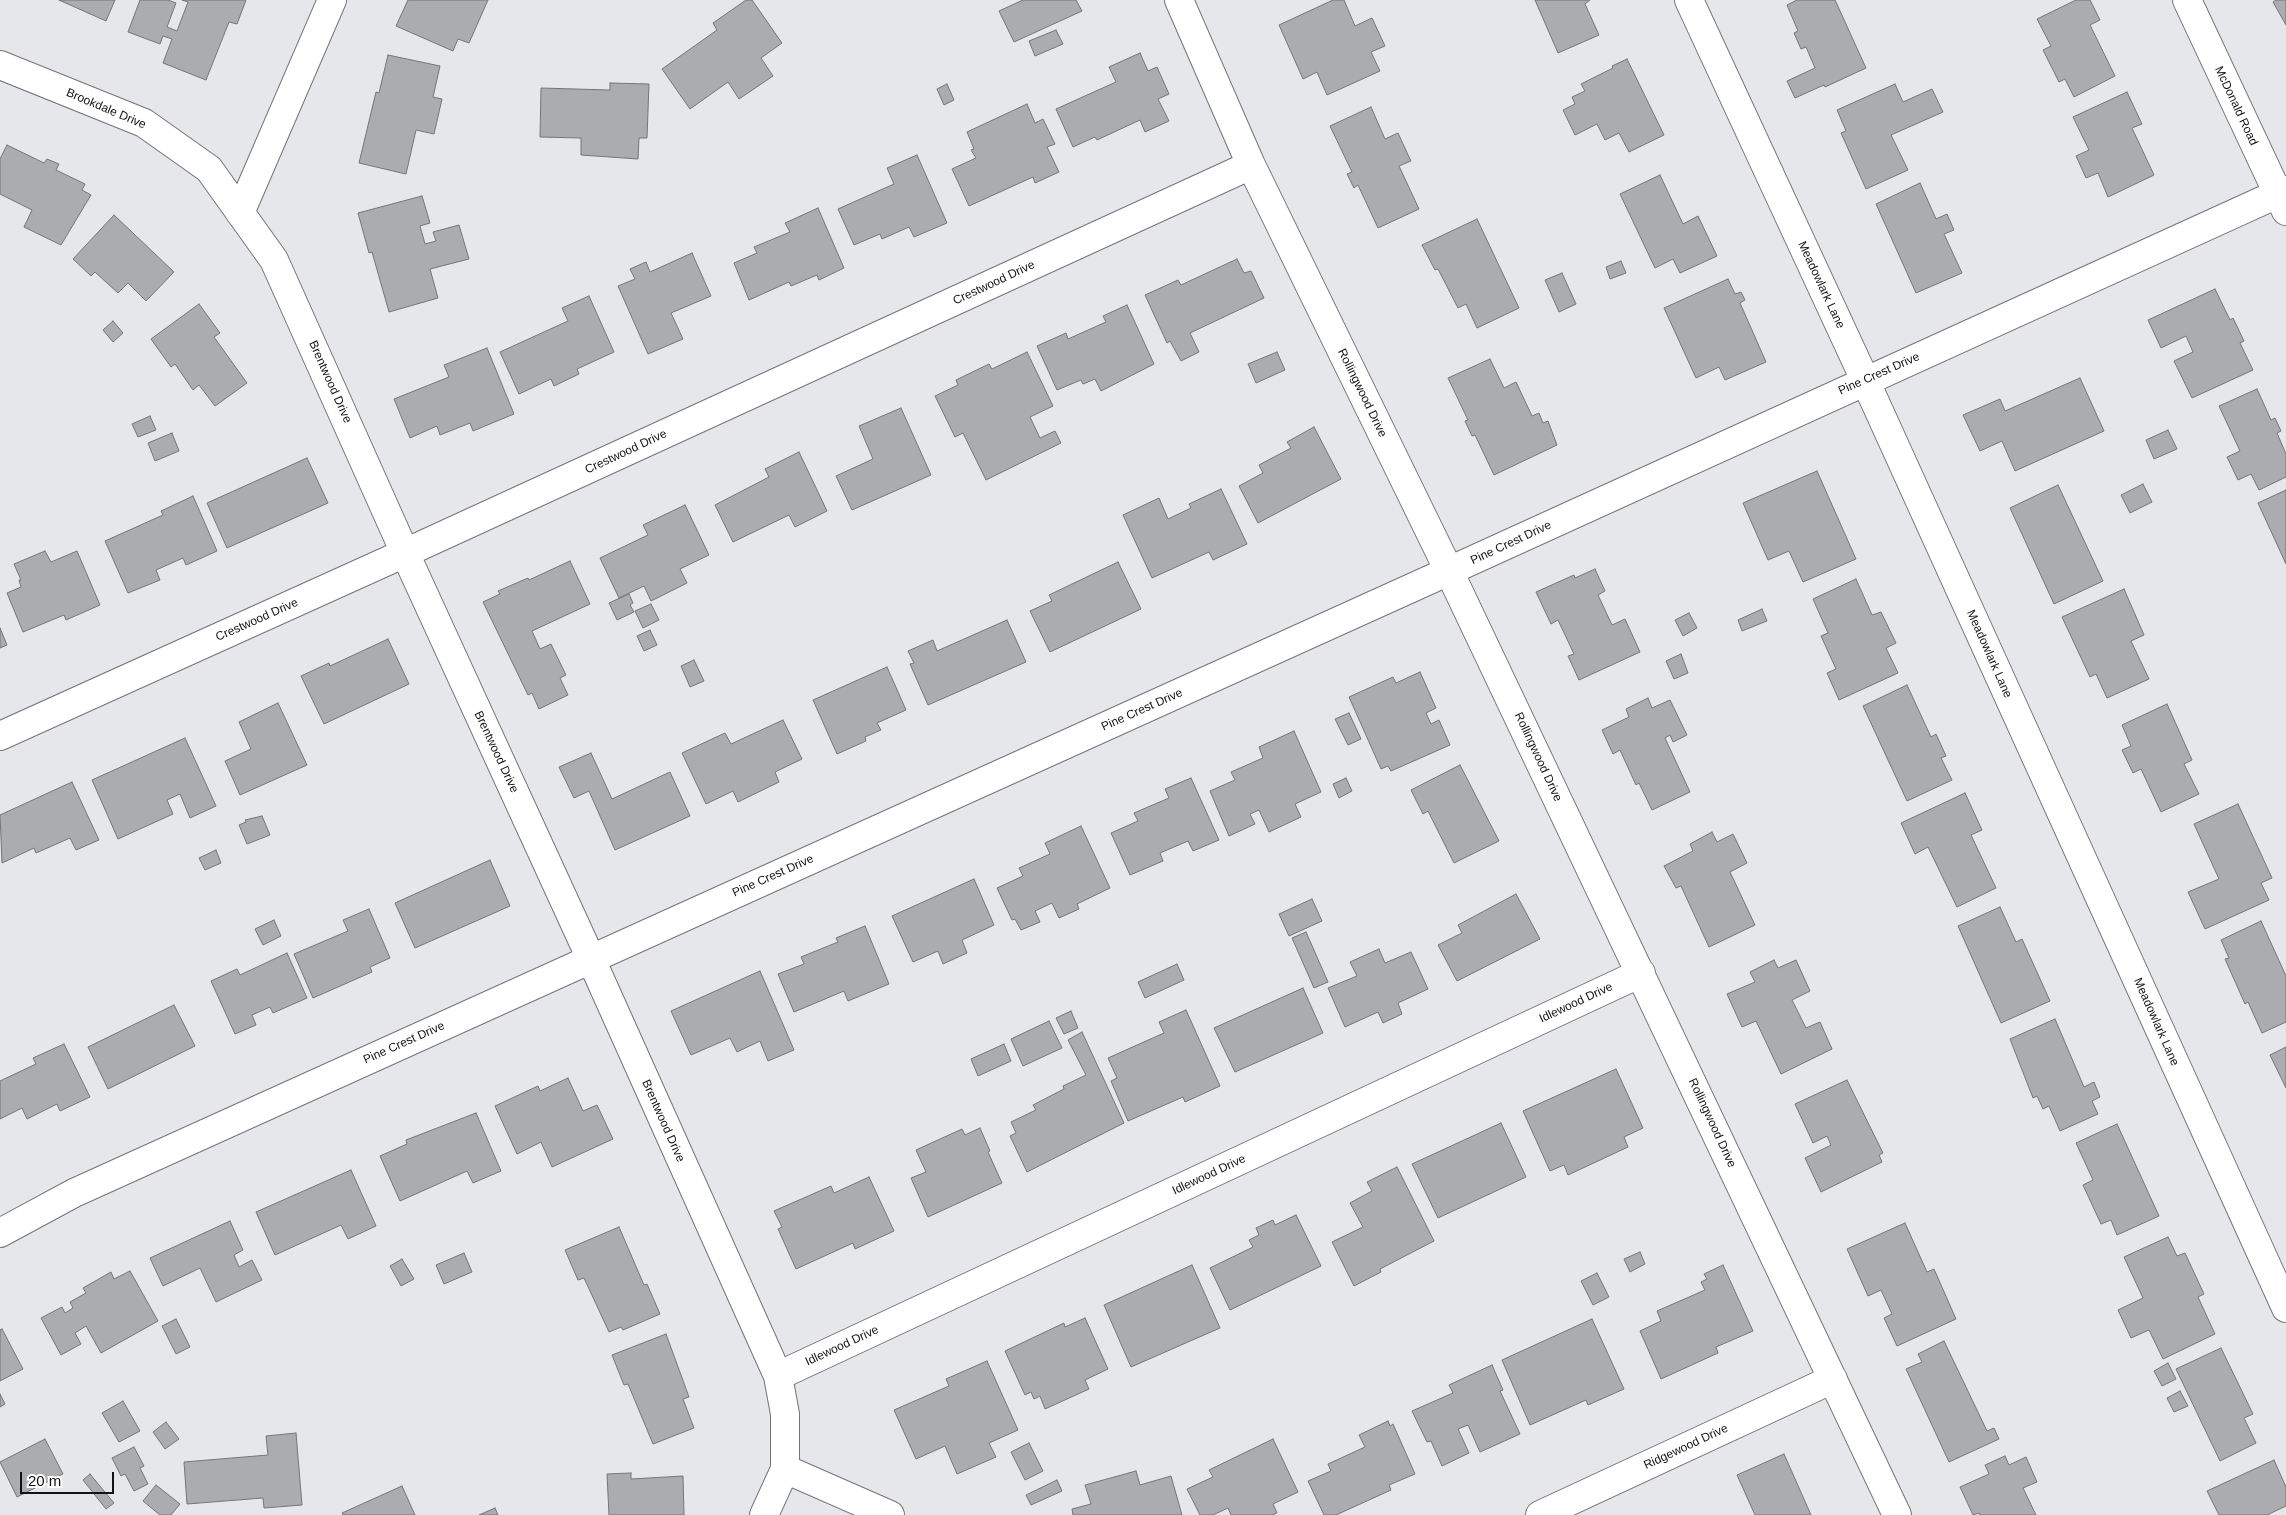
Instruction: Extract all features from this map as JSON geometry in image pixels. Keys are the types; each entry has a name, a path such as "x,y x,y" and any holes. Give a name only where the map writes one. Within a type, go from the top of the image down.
{"street":[{"path":"240,213 332,0"},
{"name":"Rollingwood Drive","path":"1179,0 1251,165 1449,571 1897,1515"},
{"name":"Meadowlark Lane","path":"1689,0 1865,380 2286,1308"},
{"name":"McDonald Road","path":"2186,0 2283,198"},
{"name":"Brookdale Drive","path":"0,65 144,123 209,169 240,213"},
{"name":"Crestwood Drive","path":"0,736 405,553 1251,165"},
{"name":"Pine Crest Drive","path":"0,1233 74,1193 1449,571 1865,380 2283,198"},
{"name":"Brentwood Drive","path":"240,213 278,269 778,1376 785,1414 785,1469 764,1515"},
{"name":"Idlewood Drive","path":"778,1376 1641,973"},
{"name":"Ridgewood Drive","path":"1540,1515 1833,1379"},
{"path":"785,1469 890,1515"}],"building":[{"path":"59,0 115,0 106,21"},
{"path":"140,0 168,0 176,3 167,27 177,31 188,2 182,0 246,0 237,24 229,22 206,80 163,63 172,39 163,36 160,44 128,32"},
{"path":"408,0 488,0 469,43 458,39 453,51 396,26"},
{"path":"746,0 752,0 782,43 761,58 773,76 739,99 728,82 690,109 662,69 717,30 713,23"},
{"path":"1023,0 1076,0 1082,11 1014,42 999,11"},
{"path":"1333,0 1344,0 1355,26 1372,18 1385,46 1371,52 1380,71 1327,95 1317,72 1303,79 1279,25"},
{"path":"1535,0 1590,0 1585,4 1599,35 1558,53"},
{"path":"1797,0 1835,0 1866,68 1825,87 1824,85 1795,98 1787,81 1815,68 1806,47 1801,49 1794,33 1798,31 1787,5"},
{"path":"2076,0 2090,0 2100,20 2090,25 2115,76 2074,97 2065,79 2059,82 2043,50 2051,46 2037,19"},
{"path":"2276,0 2286,0 2286,25 2273,2"},
{"path":"1056,30 1063,44 1035,56 1029,41"},
{"path":"1140,53 1148,71 1157,67 1169,94 1158,99 1169,121 1145,132 1140,120 1097,140 1095,137 1073,147 1056,109 1116,82 1109,67"},
{"path":"388,55 440,66 433,97 442,99 434,134 416,130 406,174 359,163 376,92 379,93"},
{"path":"1627,59 1664,135 1629,152 1619,133 1605,140 1597,124 1575,135 1563,110 1575,104 1572,97 1585,91 1581,84"},
{"path":"610,83 649,84 647,138 639,138 638,159 581,155 581,138 540,137 541,88 610,90"},
{"path":"947,84 954,100 944,105 937,89"},
{"path":"1895,84 1903,102 1932,89 1943,112 1891,135 1908,170 1866,189 1841,133 1846,131 1837,110"},
{"path":"2127,92 2142,124 2132,128 2154,175 2108,197 2098,173 2086,178 2076,156 2089,150 2073,117"},
{"path":"1027,104 1035,123 1043,119 1055,144 1047,147 1059,172 1035,183 1033,177 969,206 952,169 976,158 971,150 974,149 967,132"},
{"path":"1371,107 1385,139 1398,133 1411,161 1399,166 1419,209 1378,228 1358,185 1354,188 1347,174 1352,172 1330,126"},
{"path":"7,145 44,163 47,159 59,164 56,170 85,184 82,190 91,195 61,245 24,227 32,210 0,194 0,159"},
{"path":"917,155 947,223 914,237 909,227 882,239 880,234 854,245 838,209 894,184 887,168"},
{"path":"1660,175 1683,224 1698,216 1717,256 1680,273 1673,259 1655,268 1620,194"},
{"path":"1920,183 1936,219 1947,214 1954,230 1944,234 1962,273 1916,293 1876,204"},
{"path":"422,196 430,223 420,226 425,244 436,241 433,232 459,225 469,259 430,269 438,298 389,312 372,252 369,253 358,213"},
{"path":"818,208 844,268 819,280 817,275 791,286 789,282 749,300 734,263 757,253 754,247 790,232 785,223"},
{"path":"114,215 174,272 146,301 128,283 118,293 95,272 91,276 73,259"},
{"path":"1477,219 1519,308 1477,328 1466,304 1458,308 1438,269 1435,270 1422,245"},
{"path":"692,253 711,296 671,313 683,339 648,354 618,286 635,279 630,269 646,262 650,272"},
{"path":"1237,259 1244,273 1251,271 1264,298 1190,333 1199,352 1181,361 1170,341 1167,343 1145,295 1178,280 1181,285"},
{"path":"1621,261 1626,273 1610,279 1606,267"},
{"path":"1562,273 1576,304 1559,312 1545,280"},
{"path":"1728,279 1735,294 1741,292 1745,300 1740,303 1766,362 1725,380 1719,367 1696,378 1664,308"},
{"path":"2215,289 2230,320 2233,318 2244,341 2240,343 2253,370 2192,398 2174,361 2193,352 2186,336 2161,348 2148,320"},
{"path":"589,296 614,352 577,369 579,374 554,386 551,379 519,394 500,352 568,321 562,308"},
{"path":"199,304 220,333 214,337 247,383 215,406 199,385 193,390 175,364 171,367 151,339"},
{"path":"1127,305 1154,364 1101,391 1095,379 1083,384 1081,380 1057,390 1037,346 1066,333 1068,339 1106,322 1103,316"},
{"path":"113,321 123,333 113,342 103,330"},
{"path":"487,348 514,414 473,431 470,423 440,435 437,426 410,438 394,399 449,377 444,365"},
{"path":"1027,352 1053,406 1030,417 1040,438 1055,431 1061,443 986,480 963,433 955,437 935,396 958,385 956,380 989,364 992,369"},
{"path":"1277,352 1285,370 1256,383 1248,364"},
{"path":"1490,359 1504,388 1516,382 1532,416 1539,413 1543,423 1548,421 1557,445 1494,475 1475,435 1472,436 1465,421 1468,420 1448,378"},
{"path":"2080,378 2104,431 2015,471 2002,441 1980,451 1963,415 2000,399 2005,411"},
{"path":"2257,389 2271,420 2275,418 2281,431 2277,433 2286,454 2286,477 2259,490 2251,474 2238,480 2227,457 2240,451 2219,406"},
{"path":"901,408 931,475 852,510 836,476 873,459 859,426"},
{"path":"150,416 156,430 138,437 132,424"},
{"path":"1314,427 1341,479 1258,523 1239,486 1263,473 1259,465 1291,448 1287,442"},
{"path":"2168,430 2177,449 2154,459 2146,440"},
{"path":"172,433 179,451 155,461 148,443"},
{"path":"799,452 827,511 795,527 789,515 733,542 715,505 769,477 765,469"},
{"path":"307,458 328,503 227,548 207,503"},
{"path":"1817,471 1856,559 1803,582 1789,551 1768,560 1743,503"},
{"path":"2143,484 2152,502 2130,513 2121,495"},
{"path":"2058,485 2103,581 2054,604 2010,508"},
{"path":"1221,489 1247,544 1213,560 1209,552 1152,578 1123,515 1159,498 1168,519 1191,508 1189,504"},
{"path":"2286,490 2286,564 2258,503"},
{"path":"193,496 217,551 186,565 183,558 156,570 160,580 128,593 105,541 163,515 161,511"},
{"path":"685,505 709,555 680,569 687,583 651,601 644,586 619,598 600,558 648,535 643,525"},
{"path":"45,551 51,562 77,551 100,605 66,620 64,615 23,632 7,593 21,587 19,580 21,580 14,564"},
{"path":"570,561 590,604 532,631 540,649 551,644 566,675 560,678 568,695 539,709 532,693 528,695 483,602 500,594 498,591 528,578 529,580"},
{"path":"1118,562 1141,609 1050,652 1030,611 1052,601 1049,595"},
{"path":"1595,569 1605,591 1598,595 1612,625 1625,619 1640,652 1579,680 1568,656 1574,654 1558,620 1551,624 1536,592 1574,575 1575,578"},
{"path":"1856,579 1872,615 1881,612 1896,643 1886,648 1898,673 1839,700 1827,673 1836,669 1821,636 1828,633 1813,599"},
{"path":"2124,589 2144,635 2131,641 2149,679 2107,698 2096,674 2090,677 2062,617"},
{"path":"629,594 633,603 630,605 634,612 617,620 609,603"},
{"path":"651,604 659,620 643,628 635,611"},
{"path":"1762,609 1767,621 1742,631 1738,620"},
{"path":"1689,613 1697,628 1683,636 1675,620"},
{"path":"1007,620 1026,662 928,705 910,664 914,663 908,651 933,640 937,651"},
{"path":"0,628 7,645 0,648"},
{"path":"650,630 657,645 644,651 637,636"},
{"path":"388,639 409,684 324,724 301,676 329,663 330,666"},
{"path":"1681,654 1688,673 1674,679 1666,661"},
{"path":"694,660 704,681 690,687 681,666"},
{"path":"887,667 906,710 877,723 881,730 865,737 866,741 837,754 813,700"},
{"path":"1420,672 1436,708 1426,713 1431,724 1439,720 1450,745 1391,771 1388,766 1381,769 1349,697 1393,677 1396,683"},
{"path":"1907,685 1931,737 1936,734 1946,756 1941,758 1952,780 1907,801 1863,706"},
{"path":"1648,698 1652,708 1670,700 1687,735 1673,742 1670,735 1665,738 1690,792 1652,810 1639,783 1636,785 1620,750 1613,754 1602,730 1629,717 1626,709"},
{"path":"278,703 307,765 240,795 225,761 251,749 239,722"},
{"path":"2167,704 2192,760 2184,764 2199,794 2161,812 2141,769 2133,773 2122,750 2131,746 2122,725"},
{"path":"1349,713 1361,739 1348,745 1335,719"},
{"path":"783,720 802,759 775,772 779,782 738,802 733,791 706,804 682,753 725,733 731,744"},
{"path":"1294,731 1321,792 1295,804 1301,817 1269,832 1259,810 1250,814 1255,824 1229,836 1210,791 1235,780 1231,772 1263,758 1259,747"},
{"path":"185,738 216,806 190,818 180,794 167,800 173,814 118,839 92,780"},
{"path":"591,753 612,799 670,772 690,816 615,850 589,791 574,798 559,767"},
{"path":"1460,765 1499,841 1454,863 1428,811 1423,814 1411,790"},
{"path":"1191,778 1219,840 1193,851 1188,841 1160,853 1163,861 1130,875 1111,833 1138,821 1134,813 1169,798 1165,789"},
{"path":"1346,778 1352,791 1339,798 1333,784"},
{"path":"72,782 99,840 76,850 70,838 36,853 34,848 2,863 0,815"},
{"path":"1965,793 1982,830 1971,835 1996,888 1957,907 1928,847 1915,854 1901,823"},
{"path":"2238,804 2272,878 2261,883 2269,900 2205,929 2188,892 2219,879 2194,824"},
{"path":"262,816 270,835 247,844 239,825 246,822 245,820"},
{"path":"1081,826 1110,888 1077,904 1079,909 1059,918 1052,903 1035,911 1040,922 1021,930 1015,919 1012,920 997,888 1023,876 1019,868 1050,854 1045,843"},
{"path":"1712,832 1717,842 1733,834 1747,863 1730,872 1755,925 1709,947 1681,886 1676,888 1664,866 1693,851 1690,844"},
{"path":"216,850 221,863 205,870 199,858"},
{"path":"490,860 510,906 415,948 395,903"},
{"path":"974,879 994,925 962,940 967,953 943,964 938,951 913,962 892,916"},
{"path":"1516,894 1540,939 1457,981 1438,945 1462,933 1458,925"},
{"path":"1312,899 1322,921 1289,936 1279,914"},
{"path":"2000,907 2016,942 2022,939 2050,1001 2001,1023 1958,926"},
{"path":"369,909 390,958 370,967 372,972 313,998 294,954 348,931 343,920"},
{"path":"274,920 281,936 263,945 255,929"},
{"path":"2261,921 2286,976 2286,1022 2262,1033 2248,1002 2245,1004 2225,959 2229,958 2221,940"},
{"path":"865,926 889,984 848,1001 844,991 794,1012 778,974 804,964 801,957 838,942 836,938"},
{"path":"1306,932 1328,982 1314,988 1292,938"},
{"path":"1379,949 1385,963 1411,952 1428,989 1398,1003 1402,1014 1383,1023 1378,1012 1345,1027 1328,988 1357,976 1350,962"},
{"path":"287,953 307,998 273,1013 270,1007 252,1015 256,1025 235,1034 211,981 237,969 240,975"},
{"path":"1774,960 1778,968 1796,960 1810,991 1792,1000 1806,1028 1820,1022 1832,1049 1781,1074 1756,1021 1742,1027 1727,994 1755,982 1750,972"},
{"path":"1177,964 1184,980 1145,998 1138,982"},
{"path":"760,971 794,1050 768,1061 760,1041 737,1052 730,1038 691,1055 671,1011"},
{"path":"1303,988 1323,1033 1235,1072 1214,1028"},
{"path":"174,1005 195,1046 108,1089 88,1047"},
{"path":"1186,1010 1220,1086 1185,1102 1183,1097 1128,1121 1111,1081 1117,1078 1108,1058 1164,1033 1159,1022"},
{"path":"1071,1011 1078,1028 1064,1034 1056,1018"},
{"path":"2055,1019 2084,1087 2094,1082 2100,1097 2092,1101 2098,1114 2060,1131 2049,1106 2043,1109 2037,1096 2033,1098 2010,1039"},
{"path":"1049,1021 1062,1048 1023,1066 1011,1039"},
{"path":"1082,1032 1124,1123 1027,1172 1010,1136 1016,1133 1011,1122 1036,1110 1033,1105 1064,1089 1063,1086 1086,1075 1068,1040"},
{"path":"64,1044 90,1097 60,1111 57,1104 27,1119 22,1108 0,1119 0,1081 36,1064 33,1058"},
{"path":"1004,1044 1011,1061 978,1076 971,1059"},
{"path":"2286,1047 2286,1088 2270,1055"},
{"path":"1616,1069 1643,1128 1624,1137 1628,1147 1568,1175 1564,1165 1550,1171 1523,1111"},
{"path":"568,1078 583,1111 597,1105 613,1139 552,1167 541,1142 517,1154 495,1106 538,1086 540,1091"},
{"path":"1847,1080 1883,1153 1879,1155 1882,1162 1821,1192 1805,1158 1831,1145 1827,1136 1813,1143 1795,1104"},
{"path":"476,1113 501,1171 473,1183 467,1171 400,1201 380,1156 407,1144 406,1140"},
{"path":"1501,1123 1526,1177 1438,1218 1412,1164"},
{"path":"2117,1124 2159,1216 2117,1235 2111,1220 2101,1224 2083,1185 2093,1180 2076,1143"},
{"path":"980,1128 1002,1183 928,1217 911,1178 926,1172 916,1150 962,1129 965,1135"},
{"path":"1397,1167 1434,1241 1380,1269 1381,1272 1354,1286 1332,1242 1363,1227 1350,1203 1372,1191 1367,1182"},
{"path":"351,1170 376,1226 348,1239 341,1225 275,1255 256,1212"},
{"path":"869,1177 894,1231 855,1249 853,1243 796,1269 778,1229 782,1227 774,1211 831,1186 834,1193"},
{"path":"1296,1215 1321,1266 1230,1310 1210,1268 1253,1247 1249,1240 1259,1235 1256,1228 1273,1220 1275,1225"},
{"path":"230,1221 243,1250 234,1255 239,1267 252,1260 262,1280 216,1302 200,1268 163,1286 150,1258"},
{"path":"1905,1223 1927,1272 1934,1269 1956,1319 1897,1346 1884,1318 1892,1314 1881,1290 1868,1296 1847,1249"},
{"path":"619,1227 644,1285 647,1284 660,1314 623,1330 621,1327 609,1332 584,1278 578,1280 565,1250"},
{"path":"2168,1237 2177,1256 2185,1253 2204,1294 2198,1297 2215,1334 2163,1359 2149,1330 2131,1338 2118,1310 2143,1298 2124,1257"},
{"path":"1640,1252 1645,1264 1630,1272 1624,1259"},
{"path":"464,1253 472,1272 444,1284 436,1265"},
{"path":"402,1259 414,1279 401,1286 390,1266"},
{"path":"1192,1265 1220,1328 1131,1367 1104,1305"},
{"path":"1723,1265 1753,1331 1716,1347 1718,1353 1661,1379 1640,1331 1661,1321 1657,1311 1705,1290 1701,1282 1707,1279 1704,1274"},
{"path":"130,1271 158,1321 101,1353 86,1326 75,1333 81,1344 61,1355 41,1318 62,1307 65,1313 73,1308 70,1302 86,1293 83,1288 111,1272 114,1279"},
{"path":"1597,1273 1609,1297 1593,1305 1581,1281"},
{"path":"1085,1318 1108,1369 1085,1380 1089,1389 1045,1409 1040,1396 1034,1399 1031,1392 1025,1395 1005,1351 1064,1323 1065,1327"},
{"path":"176,1319 190,1347 176,1354 162,1326"},
{"path":"1592,1319 1624,1389 1588,1405 1586,1400 1530,1425 1502,1360"},
{"path":"2,1329 23,1369 0,1381 0,1330"},
{"path":"666,1334 689,1397 683,1399 694,1428 653,1444 628,1384 624,1385 612,1355"},
{"path":"1944,1341 1987,1431 1994,1428 1999,1439 1949,1462 1906,1369 1922,1362 1918,1354"},
{"path":"2221,1348 2253,1414 2244,1418 2256,1443 2220,1461 2176,1369"},
{"path":"987,1361 1018,1430 989,1443 996,1457 957,1474 945,1446 916,1459 894,1410 949,1386 946,1379"},
{"path":"2168,1363 2176,1379 2162,1386 2154,1371"},
{"path":"1492,1365 1503,1390 1500,1391 1520,1434 1480,1452 1468,1425 1458,1429 1469,1453 1442,1466 1431,1441 1427,1442 1412,1411 1453,1393 1449,1385"},
{"path":"2180,1391 2188,1406 2174,1412 2167,1398"},
{"path":"0,1394 5,1404 0,1407"},
{"path":"123,1401 140,1431 119,1442 102,1413"},
{"path":"1388,1421 1390,1426 1393,1424 1415,1474 1389,1485 1391,1490 1336,1515 1324,1515 1308,1481 1331,1471 1328,1464 1365,1447 1359,1435"},
{"path":"166,1422 179,1439 165,1449 153,1432"},
{"path":"296,1433 302,1505 264,1508 263,1498 187,1504 184,1462 268,1455 266,1436"},
{"path":"45,1439 63,1474 17,1497 0,1462"},
{"path":"1273,1439 1298,1492 1273,1504 1277,1513 1272,1515 1231,1515 1228,1508 1213,1515 1200,1515 1187,1489 1213,1477 1209,1470"},
{"path":"1029,1443 1043,1471 1025,1480 1011,1452"},
{"path":"134,1447 144,1466 140,1468 148,1484 134,1491 125,1474 121,1476 112,1458"},
{"path":"1784,1454 1811,1515 1755,1515 1737,1475"},
{"path":"2005,1456 2009,1465 2026,1457 2037,1482 2023,1488 2036,1515 1980,1515 1979,1513 1973,1515 1960,1487 1989,1474 1985,1465"},
{"path":"2274,1460 2286,1487 2286,1506 2267,1515 2219,1515 2207,1491"},
{"path":"1136,1471 1140,1485 1171,1476 1182,1515 1073,1515 1072,1509 1091,1504 1085,1485"},
{"path":"631,1473 631,1479 683,1476 684,1515 609,1515 607,1474"},
{"path":"90,1474 114,1503 106,1509 83,1480"},
{"path":"1057,1480 1062,1491 1031,1505 1026,1495"},
{"path":"156,1485 180,1504 171,1515 160,1515 143,1501"},
{"path":"402,1486 415,1515 343,1515 342,1513"},
{"path":"495,1508 498,1515 479,1515"}]}
